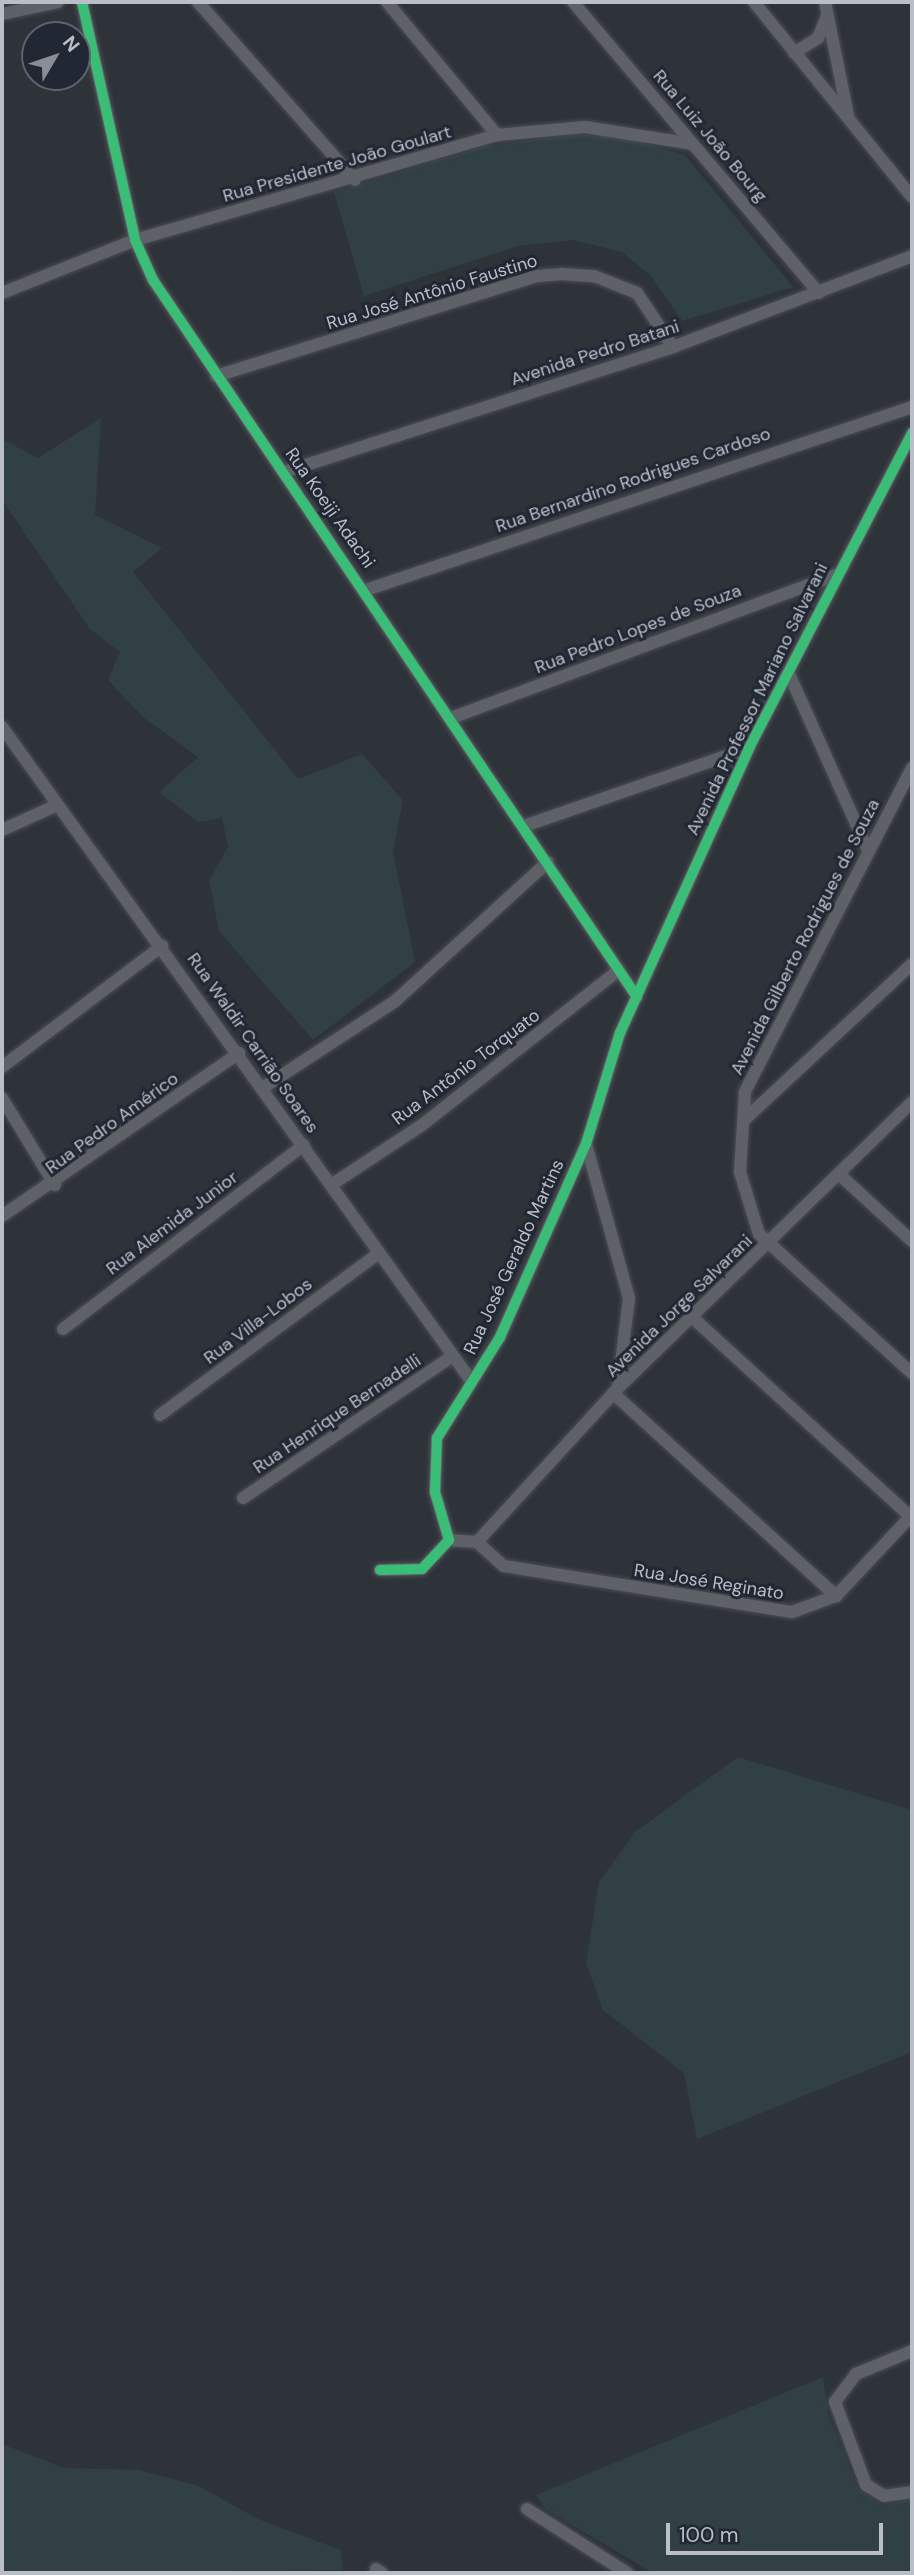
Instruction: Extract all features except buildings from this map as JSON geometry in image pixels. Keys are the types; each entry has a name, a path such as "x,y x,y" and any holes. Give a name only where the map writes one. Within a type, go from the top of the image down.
{"street":[{"path":"2,14 58,2"},
{"name":"Rua Koeiji Adachi","path":"82,2 135,240 216,376 366,590 637,997"},
{"path":"198,2 355,180"},
{"path":"387,2 497,135"},
{"name":"Rua Luiz João Bourg","path":"573,2 819,293"},
{"path":"754,2 912,197"},
{"path":"825,2 849,118"},
{"path":"794,53 818,38 827,16"},
{"name":"Rua Presidente João Goulart","path":"2,293 135,240 355,180 497,135 585,127 693,144"},
{"name":"Avenida Pedro Batani","path":"284,472 673,347 912,256"},
{"name":"Rua José Antônio Faustino","path":"216,376 538,276 562,274 594,276 637,293 673,347"},
{"name":"Rua Bernardino Rodrigues Cardoso","path":"366,590 912,407"},
{"name":"Avenida Professor Mariano Salvarani","path":"586,1144 637,997 749,748 790,676 838,573 912,433"},
{"name":"Rua Pedro Lopes de Souza","path":"451,718 838,573"},
{"path":"790,676 868,850"},
{"name":"Rua Waldir Carrião Soares","path":"2,727 264,1087 376,1255 450,1358 472,1382"},
{"path":"524,826 749,748"},
{"name":"Avenida Gilberto Rodrigues de Souza","path":"912,768 746,1089 740,1172 747,1210 769,1245 912,1373"},
{"path":"2,830 57,805"},
{"path":"264,1087 394,1002 548,862"},
{"path":"2,1067 162,946"},
{"path":"744,1120 912,964"},
{"name":"Rua Antônio Torquato","path":"331,1185 422,1125 618,971"},
{"name":"Rua Pedro Américo","path":"2,1216 55,1185 239,1053"},
{"path":"2,1098 55,1185"},
{"name":"Avenida Jorge Salvarani","path":"477,1542 615,1391 841,1176 912,1102"},
{"path":"586,1144 629,1298 615,1391 836,1596 911,1516 694,1318"},
{"name":"Rua José Geraldo Martins","path":"449,1540 435,1492 433,1451 500,1337 586,1144"},
{"name":"Rua Alemida Junior","path":"63,1329 304,1145"},
{"path":"841,1176 912,1241"},
{"name":"Rua Villa-Lobos","path":"160,1415 376,1255"},
{"name":"Rua Henrique Bernadelli","path":"243,1498 450,1358"},
{"path":"380,1570 422,1569 449,1540 477,1542"},
{"name":"Rua José Reginato","path":"477,1542 504,1566 778,1612 836,1596"},
{"path":"912,2351 856,2374 835,2402 866,2485 884,2496 912,2492"},
{"path":"527,2509 627,2573"}],"shaded area":[{"path":"602,131 685,155 793,287 682,321 651,276 622,252 573,240 518,246 364,296 334,192 482,147"},
{"path":"101,418 95,515 162,548 133,572 298,779 362,754 403,800 393,852 415,962 313,1040 219,931 209,881 228,847 222,818 198,822 159,792 198,757 143,717 108,680 120,652 90,629 2,500 2,439 38,458"},
{"path":"738,1757 912,1810 912,2052 697,2139 684,2073 603,2010 586,1963 599,1882 635,1832"},
{"path":"823,2377 828,2414 858,2489 883,2506 912,2498 912,2573 653,2573 545,2509 536,2495"},
{"path":"2,2444 64,2468 139,2470 199,2486 258,2519 341,2550 343,2570 2,2573"}],"cycle path":[{"path":"82,2 135,240 153,280 637,997"},
{"path":"380,1570 422,1569 449,1540 435,1492 437,1438 500,1337 586,1144 620,1033 749,748 912,433"}]}
